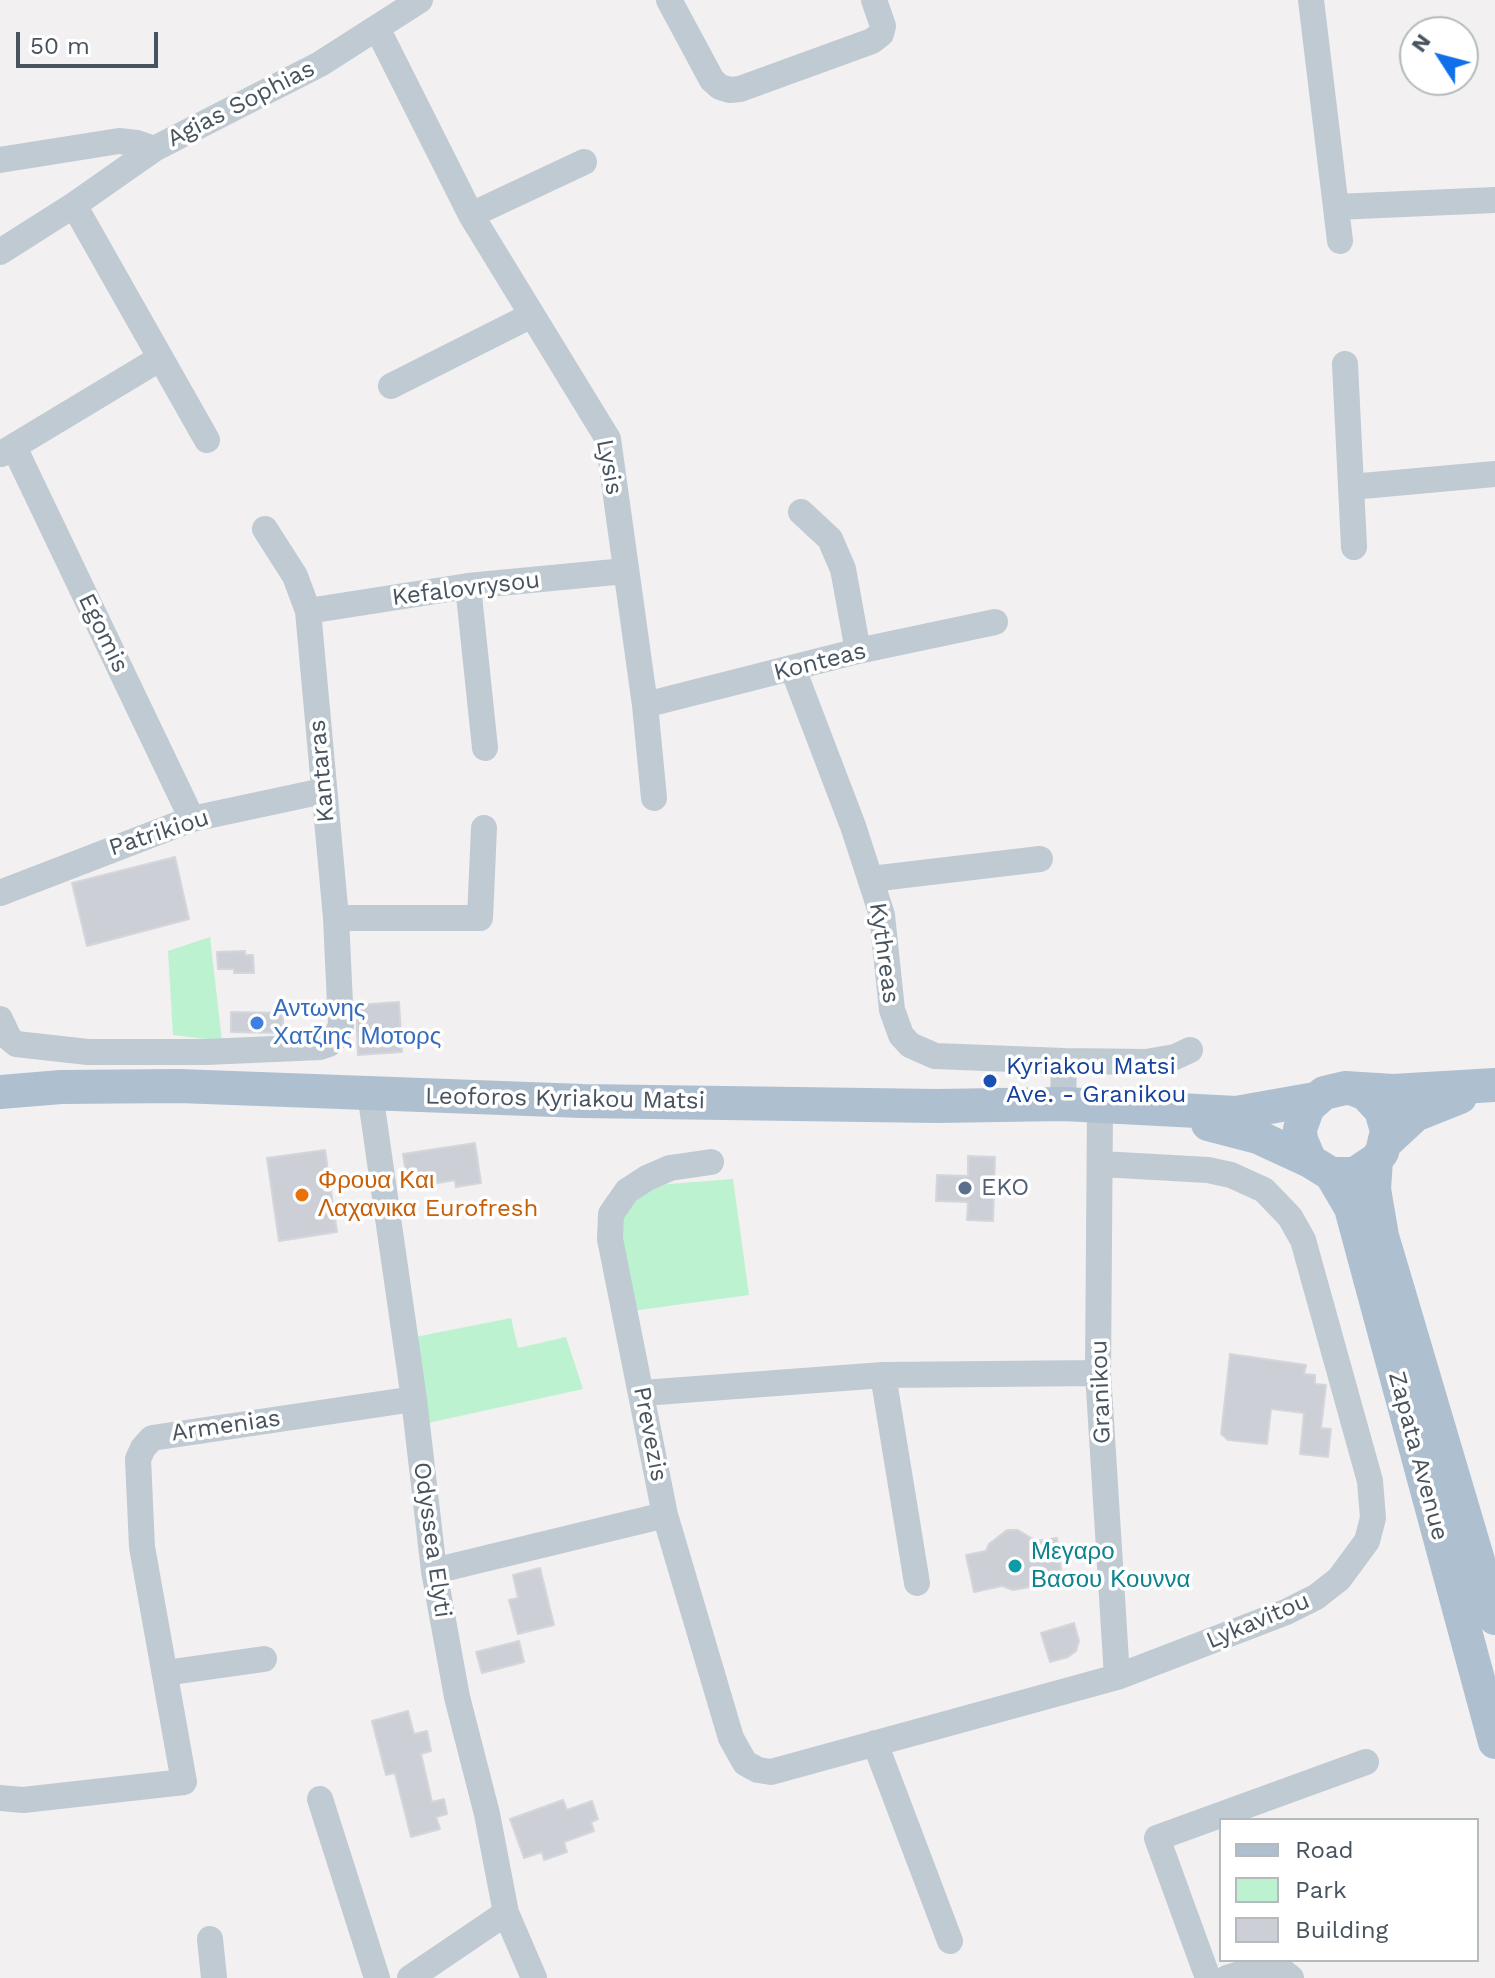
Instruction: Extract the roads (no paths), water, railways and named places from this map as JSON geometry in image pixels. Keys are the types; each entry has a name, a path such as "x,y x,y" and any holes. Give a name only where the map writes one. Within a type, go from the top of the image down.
{"main road":[{"name":"Leoforos Kyriakou Matsi","path":"0,1092 61,1087 204,1087 582,1101 937,1106 1063,1104 1236,1113 1315,1099 1334,1089 1424,1090 1495,1086"},
{"name":"Leoforos Kyriakou Matsi","path":"1115,1108 1207,1124 1258,1137 1321,1167 1355,1174 1381,1151 1397,1129 1426,1110 1495,1086"},
{"path":"1356,1090 1366,1094 1381,1110 1385,1120 1381,1151"},
{"path":"1315,1099 1302,1118 1300,1129 1301,1140 1321,1167"},
{"name":"Zapata Avenue","path":"1381,1151 1374,1189 1382,1236 1495,1618"},
{"name":"Zapata Avenue","path":"1321,1167 1344,1193 1354,1220 1495,1742"}],"street":[{"name":"Agias Sophias","path":"0,160 119,141 154,149 320,64 420,0"},
{"path":"669,0 712,80 730,90 872,41 881,34 883,26 874,0"},
{"path":"1311,0 1340,241"},
{"name":"Lysis","path":"377,28 471,215 608,439 645,705 654,798"},
{"path":"0,252 154,149"},
{"path":"471,215 584,162"},
{"path":"1336,207 1495,200"},
{"path":"74,205 207,440"},
{"path":"391,386 532,315"},
{"path":"7,451 159,359"},
{"path":"1345,364 1354,547"},
{"name":"Egomis","path":"7,451 192,819"},
{"path":"1351,487 1495,474"},
{"path":"801,512 830,539 843,569 858,651"},
{"name":"Kantaras","path":"206,1052 320,1047 336,1037 341,1025 336,918 308,611 295,576 265,529"},
{"name":"Kefalovrysou","path":"308,611 468,586 625,571"},
{"path":"468,586 485,748"},
{"name":"Konteas","path":"645,705 858,651 995,622"},
{"name":"Kythreas","path":"793,669 871,879 882,915 892,1010 901,1035 910,1045 935,1056 1064,1061 1146,1062 1175,1057 1190,1050"},
{"name":"Patrikiou","path":"0,893 192,819 323,791"},
{"path":"336,918 480,918 484,828"},
{"path":"871,879 1040,859"},
{"path":"1,1022 9,1038 16,1044 28,1046 88,1052 206,1052 204,1087"},
{"path":"1063,1104 1064,1061"},
{"name":"Odyssea Elyti","path":"370,1093 414,1399 434,1571 457,1697 487,1814 506,1913 534,1978"},
{"name":"Granikou","path":"1115,1108 1101,1164 1098,1373 1117,1677"},
{"name":"Prevezis","path":"711,1162 681,1165 647,1178 624,1193 611,1214 609,1225 665,1515 731,1738 745,1763"},
{"name":"Lykavitou","path":"745,1763 771,1772 786,1769 1117,1677 1286,1612 1316,1597 1346,1572 1361,1551 1372,1526 1370,1481 1303,1240 1290,1217 1264,1190 1231,1175 1208,1170 1101,1164"},
{"path":"643,1393 883,1375 1098,1373"},
{"path":"883,1375 917,1583"},
{"name":"Armenias","path":"0,1798 23,1800 184,1782 142,1547 138,1459 152,1438 414,1399"},
{"path":"434,1571 665,1515"},
{"path":"165,1673 264,1659"},
{"path":"875,1743 950,1941"},
{"path":"1208,1978 1157,1838 1366,1762"},
{"path":"320,1799 377,1978"},
{"path":"410,1978 506,1913"},
{"path":"210,1939 214,1978"},
{"path":"1227,1978 1280,1972"}],"place":[{"name":"Αντωνης Χατζιης Μοτορς","path":"257,1023"},
{"name":"Kyriakou Matsi Ave. - Granikou","path":"990,1081"},
{"name":"EKO","path":"965,1188"},
{"name":"Φρουα Και Λαχανικα Eurofresh","path":"302,1195"},
{"name":"Μεγαρο Βασου Κουννα","path":"1015,1566"}]}
